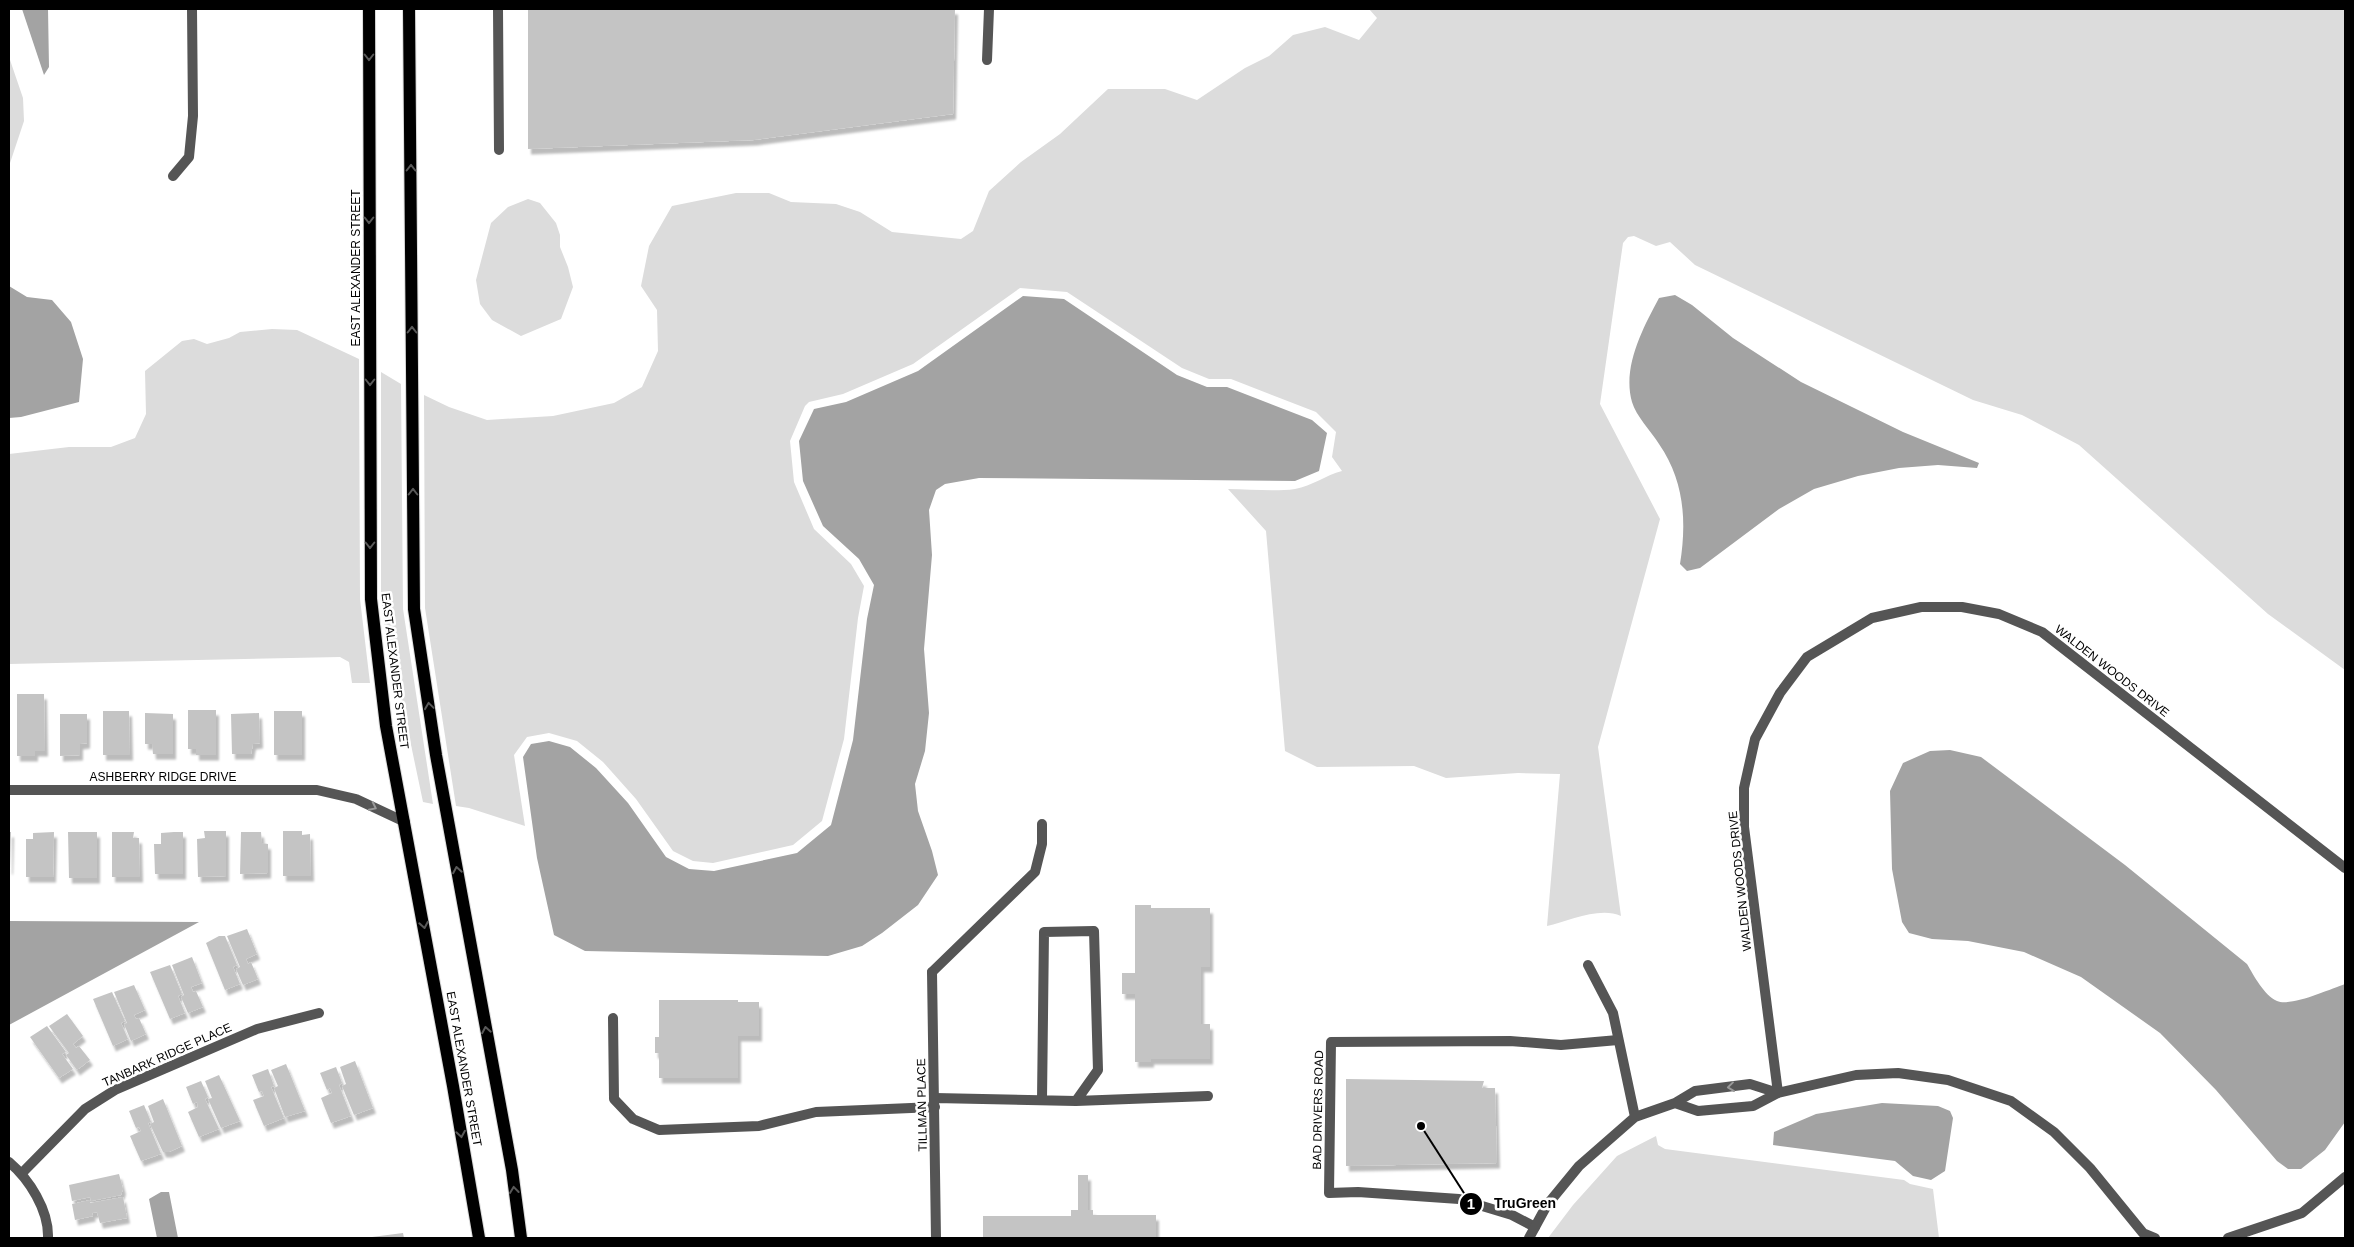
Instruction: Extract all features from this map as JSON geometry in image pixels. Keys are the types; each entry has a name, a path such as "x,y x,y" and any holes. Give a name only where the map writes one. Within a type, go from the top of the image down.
{"main road":[{"name":"EAST ALEXANDER STREET","path":"369,9 370,599 386,726 405,822 479,1238"},
{"path":"409,9 414,609 436,755 512,1170 521,1238"}],"street":[{"path":"173,176 189,157 193,116 192,9"},
{"path":"498,9 499,150"},
{"path":"988,60 989,9"},
{"name":"WALDEN WOODS DRIVE","path":"1778,1093 1744,827 1744,788 1755,740 1780,693 1807,657 1872,618 1921,607 1962,607 1999,614 2042,632 2345,868"},
{"name":"ASHBERRY RIDGE DRIVE","path":"9,790 317,790 356,799 405,822"},
{"name":"TILLMAN PLACE","path":"936,1238 932,972 1035,872 1042,844 1042,824"},
{"path":"1042,1100 1044,932 1094,931 1098,1070 1076,1101"},
{"path":"1588,965 1613,1013 1635,1117"},
{"name":"TANBARK RIDGE PLACE","path":"22,1173 85,1109 115,1090 257,1029 319,1013"},
{"path":"613,1018 614,1099 633,1119 659,1130 759,1126 816,1112 935,1102 1076,1101 1208,1096"},
{"name":"BAD DRIVERS ROAD","path":"1535,1227 1512,1215 1459,1199 1358,1192 1330,1193 1331,1042 1510,1041 1561,1045 1618,1040"},
{"path":"1675,1103 1698,1111 1753,1106 1778,1093 1856,1075 1898,1073 1948,1080 2011,1101 2054,1132 2090,1168 2143,1233 2155,1238"},
{"path":"1529,1238 1547,1205 1579,1166 1635,1117 1675,1103 1695,1091 1750,1084 1778,1093"},
{"path":"9,1162 22,1173 41,1206 48,1238"},
{"path":"2228,1238 2302,1213 2345,1177"}],"shaded area":[{"path":"22,9 48,9 49,67 44,75"},
{"path":"1369,9 2345,9 2345,670 2268,614 2079,445 2022,415 1973,400 1695,265 1670,242 1656,246 1634,236 1628,237 1623,243 1600,404 1660,519 1598,747 1621,916 1613,913 1594,913 1547,926 1560,774 1518,773 1446,778 1414,766 1317,767 1285,751 1266,531 1228,489 1295,489 1342,471 1332,457 1336,432 1316,412 1231,379 1209,379 1182,368 1067,292 1020,288 913,364 843,394 809,402 805,406 790,441 794,482 814,529 851,564 864,586 858,618 844,739 822,821 793,845 713,863 693,861 673,851 636,799 603,762 577,741 549,733 527,737 514,755 525,826 469,808 456,806 425,608 424,395 449,407 487,420 553,416 614,403 642,387 658,351 657,310 641,286 649,246 672,206 736,193 769,193 791,202 836,204 860,212 892,232 961,239 973,231 989,191 1021,162 1060,134 1108,89 1165,89 1197,100 1245,68 1269,56 1293,35 1325,27 1359,40 1377,18"},
{"path":"9,57 23,98 24,121 9,166"},
{"path":"528,199 540,203 556,223 560,235 560,247 573,287 561,319 521,336 492,320 480,304 476,280 491,223 508,207"},
{"path":"9,286 27,297 52,300 71,322 83,359 79,402 21,417 9,418"},
{"path":"1675,295 1692,305 1733,338 1801,382 1903,432 1979,463 1977,468 1938,465 1899,468 1858,476 1814,489 1779,509 1700,568 1687,571 1680,564 1683,532 1682,501 1674,472 1656,439 1634,407 1630,389 1632,362 1647,322 1659,298"},
{"path":"1023,296 1064,299 1177,375 1207,387 1227,387 1312,420 1327,433 1319,471 1295,481 979,478 945,484 936,490 929,510 932,555 924,649 929,713 925,751 915,784 918,811 938,875 918,905 862,946 828,956 585,951 554,935 537,858 523,757 531,744 549,741 570,747 596,768 628,803 666,857 689,869 714,871 797,853 831,825 853,740 867,619 874,585 859,559 823,526 803,481 799,441 814,409 846,402 918,371"},
{"path":"272,329 297,330 359,359 360,599 370,683 352,683 349,662 340,657 9,664 9,454 69,447 111,447 135,438 146,414 145,371 182,341 194,339 207,344 229,338 240,332"},
{"path":"381,372 401,384 403,609 433,804 423,802 398,683 392,683 381,598"},
{"path":"1950,750 1981,757 2125,865 2247,964 2264,990 2277,1001 2291,1002 2301,1000 2345,984 2345,1122 2325,1150 2301,1169 2288,1169 2277,1161 2216,1090 2160,1033 2081,977 2024,952 1968,941 1932,939 1909,933 1902,922 1892,869 1890,791 1903,763 1930,751"},
{"path":"9,921 199,922 9,1025"},
{"path":"1882,1103 1938,1106 1950,1111 1953,1118 1945,1171 1931,1180 1913,1176 1895,1161 1773,1145 1774,1132 1816,1114"},
{"path":"1656,1136 1658,1145 1665,1149 1904,1180 1910,1184 1933,1189 1939,1238 1548,1238 1573,1205 1617,1156"},
{"path":"161,1192 169,1192 178,1238 157,1238 149,1199"}],"building":[{"path":"528,9 955,9 953,114 754,140 528,149"},
{"path":"17,694 44,694 45,751 35,751 35,756 17,756"},
{"path":"188,710 216,710 216,755 196,755 196,749 188,749"},
{"path":"103,711 129,711 130,755 103,755"},
{"path":"274,711 302,711 302,755 274,755"},
{"path":"145,713 173,714 173,754 153,754 152,744 145,744"},
{"path":"259,713 260,743 253,744 251,754 232,754 231,714"},
{"path":"60,714 87,714 87,743 80,744 80,755 60,756"},
{"path":"204,831 226,831 226,876 198,877 197,839 205,838"},
{"path":"283,831 302,831 302,835 310,834 311,876 283,876"},
{"path":"9,832 11,832 10,869 9,869"},
{"path":"54,832 53,877 26,877 26,839 33,839 33,833"},
{"path":"68,832 97,832 97,878 69,878"},
{"path":"112,832 134,832 133,838 139,838 140,877 112,877"},
{"path":"183,832 183,874 155,874 154,844 161,844 161,833"},
{"path":"241,832 261,832 262,843 268,844 268,873 240,874"},
{"path":"1135,905 1151,905 1151,908 1210,908 1210,967 1201,967 1201,1024 1210,1024 1210,1059 1151,1059 1151,1062 1135,1062 1135,994 1122,994 1122,973 1135,973"},
{"path":"247,929 257,954 246,959 248,964 251,962 258,979 243,985 236,969 240,967 227,936"},
{"path":"219,936 225,936 237,965 233,967 240,984 225,990 206,943"},
{"path":"192,957 202,983 191,987 193,992 196,991 203,1007 188,1013 181,997 184,995 172,965"},
{"path":"170,965 182,994 178,996 185,1013 170,1019 150,972"},
{"path":"134,985 145,1010 134,1015 136,1019 139,1018 146,1034 131,1041 124,1024 127,1023 114,992"},
{"path":"112,992 125,1021 121,1023 128,1039 113,1046 93,999"},
{"path":"659,1000 738,1000 738,1002 759,1002 759,1036 738,1036 738,1078 659,1078 659,1053 655,1053 655,1037 659,1037"},
{"path":"67,1014 83,1036 73,1044 76,1048 79,1046 90,1060 77,1070 66,1055 69,1053 49,1026"},
{"path":"47,1026 66,1052 62,1054 73,1069 59,1078 30,1037"},
{"path":"355,1061 373,1108 354,1115 342,1086 346,1084 340,1067"},
{"path":"286,1064 305,1111 285,1117 274,1088 278,1086 271,1070"},
{"path":"336,1067 342,1083 339,1085 351,1116 331,1123 321,1098 332,1093 330,1088 327,1090 320,1073"},
{"path":"268,1069 274,1086 271,1087 284,1118 264,1126 253,1100 264,1096 262,1091 259,1092 252,1075"},
{"path":"219,1075 240,1121 221,1128 208,1099 212,1098 205,1081"},
{"path":"1346,1079 1484,1081 1482,1088 1495,1088 1497,1163 1346,1166"},
{"path":"201,1081 208,1097 205,1099 219,1129 199,1137 188,1112 198,1107 197,1102 193,1104 186,1087"},
{"path":"163,1099 182,1146 169,1152 163,1152 150,1124 154,1122 148,1106"},
{"path":"144,1105 151,1122 148,1123 161,1154 141,1161 130,1136 141,1131 139,1127 136,1128 129,1111"},
{"path":"119,1174 123,1189 121,1195 91,1201 90,1197 72,1201 69,1185"},
{"path":"1078,1175 1088,1175 1088,1210 1093,1210 1093,1215 1156,1215 1156,1238 983,1238 983,1216 1071,1216 1071,1210 1078,1210"},
{"path":"123,1197 127,1218 100,1223 97,1212 92,1213 93,1216 75,1220 72,1204 90,1200 90,1203"},
{"path":"403,1233 404,1238 372,1238 372,1237"}],"place":[{"name":"TruGreen","path":"1421,1126"}]}
